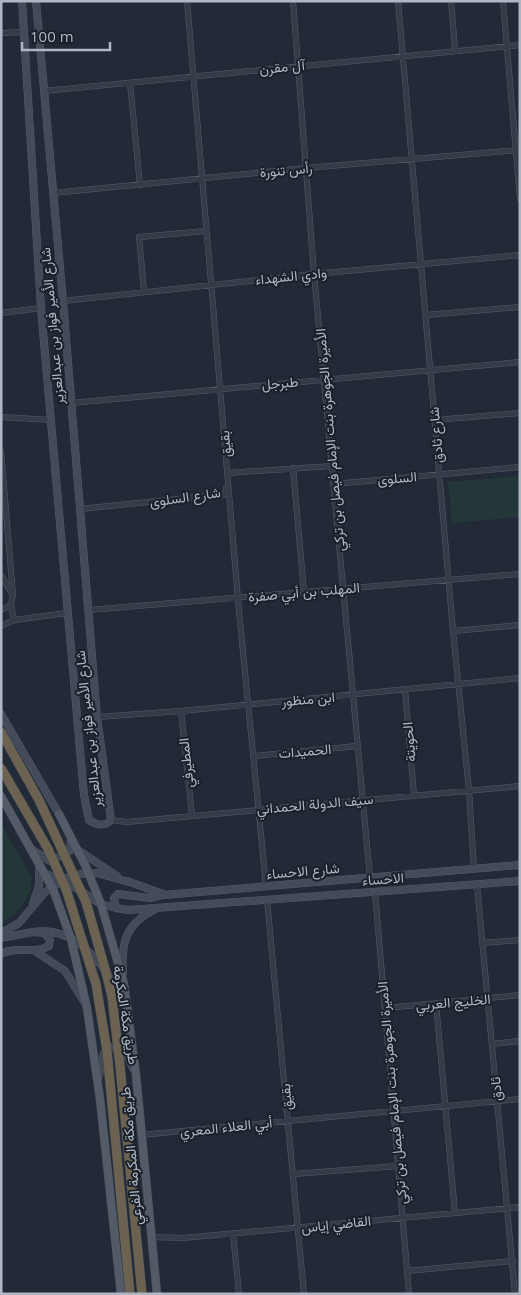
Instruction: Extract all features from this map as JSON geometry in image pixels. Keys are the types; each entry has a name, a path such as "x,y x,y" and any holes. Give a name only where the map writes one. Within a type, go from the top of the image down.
{"highway":[{"name":"طريق مكة المكرمة","path":"1,732 61,845 86,902 112,997 142,1294"},
{"name":"طريق مكة المكرمة","path":"1,768 48,849 66,889 80,928 96,984 107,1051 130,1294"}],"main road":[{"name":"شارع الأمير فواز بن عبدالعزير","path":"22,1 41,308 84,795 89,820 94,823 104,824 111,820 97,717 36,1"},
{"name":"طريق مكة المكرمة الفرعي","path":"1,714 78,850 101,904 124,984 136,1075 140,1135 157,1294"},
{"name":"طريق مكة المكرمة الفرعي","path":"1,796 52,888 71,939 88,1008 120,1294"},
{"path":"31,849 50,861 70,850 71,837"},
{"path":"78,850 129,882"},
{"name":"شارع الاحساء","path":"116,908 114,898 118,894 150,898 164,895 520,865"},
{"path":"33,906 39,886 41,868 101,904 116,908"},
{"path":"1,933 18,923 45,892 66,878 97,873 164,895"},
{"name":"الاحساء","path":"116,908 128,910 520,881"},
{"path":"124,984 122,957 124,940 134,924 146,913 157,908"},
{"path":"1,938 46,930 62,934 88,951 99,962 127,1004"},
{"path":"1,954 16,950 35,951 49,946 50,939 44,933 33,932"},
{"path":"35,951 65,971 88,1008"},
{"path":"97,1080 104,1053 113,1047 124,1049 136,1075"}],"street":[{"name":"بقيق","path":"187,1 247,704 266,886"},
{"name":"الأميرة الجوهرة بنت الإمام فيصل بن تركي","path":"293,1 314,274 370,878"},
{"name":"شارع ثادق","path":"398,1 448,580 469,791 474,870"},
{"path":"451,1 455,50"},
{"path":"502,1 518,150 520,199"},
{"path":"1,33 24,32"},
{"name":"آل مقرن","path":"44,91 520,45"},
{"path":"130,83 140,185"},
{"name":"رأس تنورة","path":"53,193 306,168 518,150"},
{"path":"144,292 139,237 206,230"},
{"name":"وادي الشهداء","path":"63,301 314,274 520,255"},
{"path":"426,315 520,307"},
{"path":"1,313 41,308"},
{"name":"طبرجل","path":"71,403 520,362"},
{"path":"435,420 520,414"},
{"path":"1,417 51,420"},
{"path":"1,451 13,594 11,605 14,620"},
{"name":"شارع السلوى","path":"80,509 226,494 227,473 332,466"},
{"name":"السلوى","path":"334,484 520,467"},
{"path":"293,468 304,592"},
{"name":"المهلب بن أبي صفرة","path":"89,610 520,574"},
{"path":"1,575 13,594"},
{"path":"1,610 11,605"},
{"path":"1,626 14,620 67,613"},
{"path":"453,631 520,625"},
{"name":"ابن منظور","path":"97,717 181,711 520,678"},
{"name":"الحويتة","path":"405,690 414,795"},
{"name":"المطيرفي","path":"181,711 192,815"},
{"name":"الحميدات","path":"253,756 357,746"},
{"name":"سيف الدولة الحمداني","path":"111,820 127,822 520,786"},
{"name":"ثادق","path":"477,884 516,1294"},
{"name":"الأميرة الجوهرة بنت الإمام فيصل بن تركي","path":"375,892 409,1294"},
{"name":"بقيق","path":"267,900 304,1294"},
{"path":"483,943 520,940"},
{"name":"الخليج العربي","path":"386,1008 520,995"},
{"path":"436,1003 455,1213"},
{"path":"492,1044 520,1041"},
{"name":"أبي العلاء المعري","path":"140,1135 520,1099"},
{"path":"293,1174 398,1166"},
{"name":"القاضي إياس","path":"151,1237 183,1238 520,1207"},
{"path":"233,1233 239,1294"},
{"path":"407,1271 513,1261"}],"shaded area":[{"path":"520,476 520,517 452,523 448,482"},
{"path":"1,824 32,877 30,892 20,909 1,925"}]}
